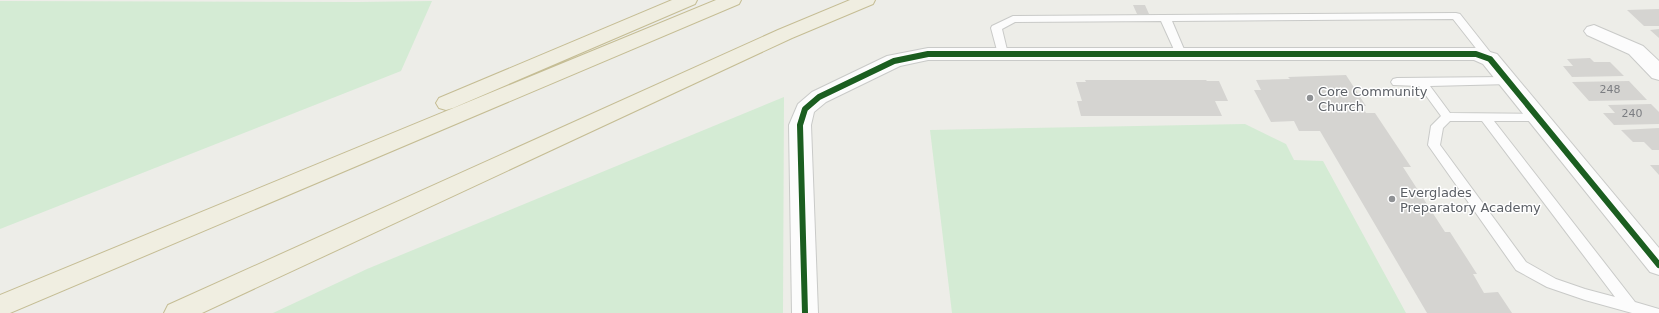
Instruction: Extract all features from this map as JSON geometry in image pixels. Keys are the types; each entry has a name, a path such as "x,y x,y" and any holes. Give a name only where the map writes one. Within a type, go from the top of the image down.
{"highway":[{"path":"96,265 202,209 688,0"},
{"path":"0,306 732,0"},
{"path":"178,313 785,34 866,0"},
{"path":"785,34 880,0"}],"street":[{"path":"1594,30 1636,50 1659,73"},
{"path":"805,313 800,125 805,109 819,97 901,58 928,54 1476,54 1490,59 1506,81 1659,265"}],"lane":[{"path":"1003,54 996,28 1013,19 1456,16 1490,59"},
{"path":"1165,18 1181,54"},
{"path":"1397,82 1506,81"},
{"path":"1422,82 1447,117"},
{"path":"1536,117 1447,117 1437,126 1434,145 1521,266 1537,277 1556,285 1654,313"},
{"path":"1485,117 1630,306"}],"green space":[{"path":"0,1 432,1 401,71 0,229"},
{"path":"784,97 783,313 273,313 367,269"},
{"path":"1245,124 1286,144 1294,160 1323,161 1406,313 952,313 930,130"}],"building":[{"path":"1133,5 1145,5 1149,14 1137,14"},
{"path":"1659,9 1659,26 1644,26 1627,10"},
{"path":"1659,29 1659,38 1650,30"},
{"path":"1590,58 1594,62 1610,62 1624,76 1572,77 1563,66 1573,66 1567,59"},
{"name":"Everglades Preparatory Academy","path":"1346,75 1366,106 1362,106 1366,113 1375,113 1411,167 1403,167 1445,232 1450,232 1477,274 1473,274 1484,293 1498,292 1512,313 1427,313 1320,131 1299,131 1294,121 1271,122 1254,90 1261,90 1256,80 1290,79 1288,77"},
{"path":"1085,80 1219,81 1228,101 1215,101 1222,116 1081,116 1077,101 1082,101 1076,82 1086,82"},
{"path":"1629,81 1647,100 1589,101 1572,82"},
{"path":"1651,104 1659,112 1659,124 1614,125 1603,113 1615,113 1608,105"},
{"path":"1659,128 1659,150 1652,150 1644,142 1633,142 1621,130"},
{"path":"1650,165 1659,165 1659,175"}],"cycle path":[{"path":"805,313 800,125 805,109 819,97 894,61 928,54 1476,54 1490,59 1659,265"}],"place":[{"name":"Core Community Church","path":"1310,98"},
{"name":"Everglades Preparatory Academy","path":"1392,199"}]}
